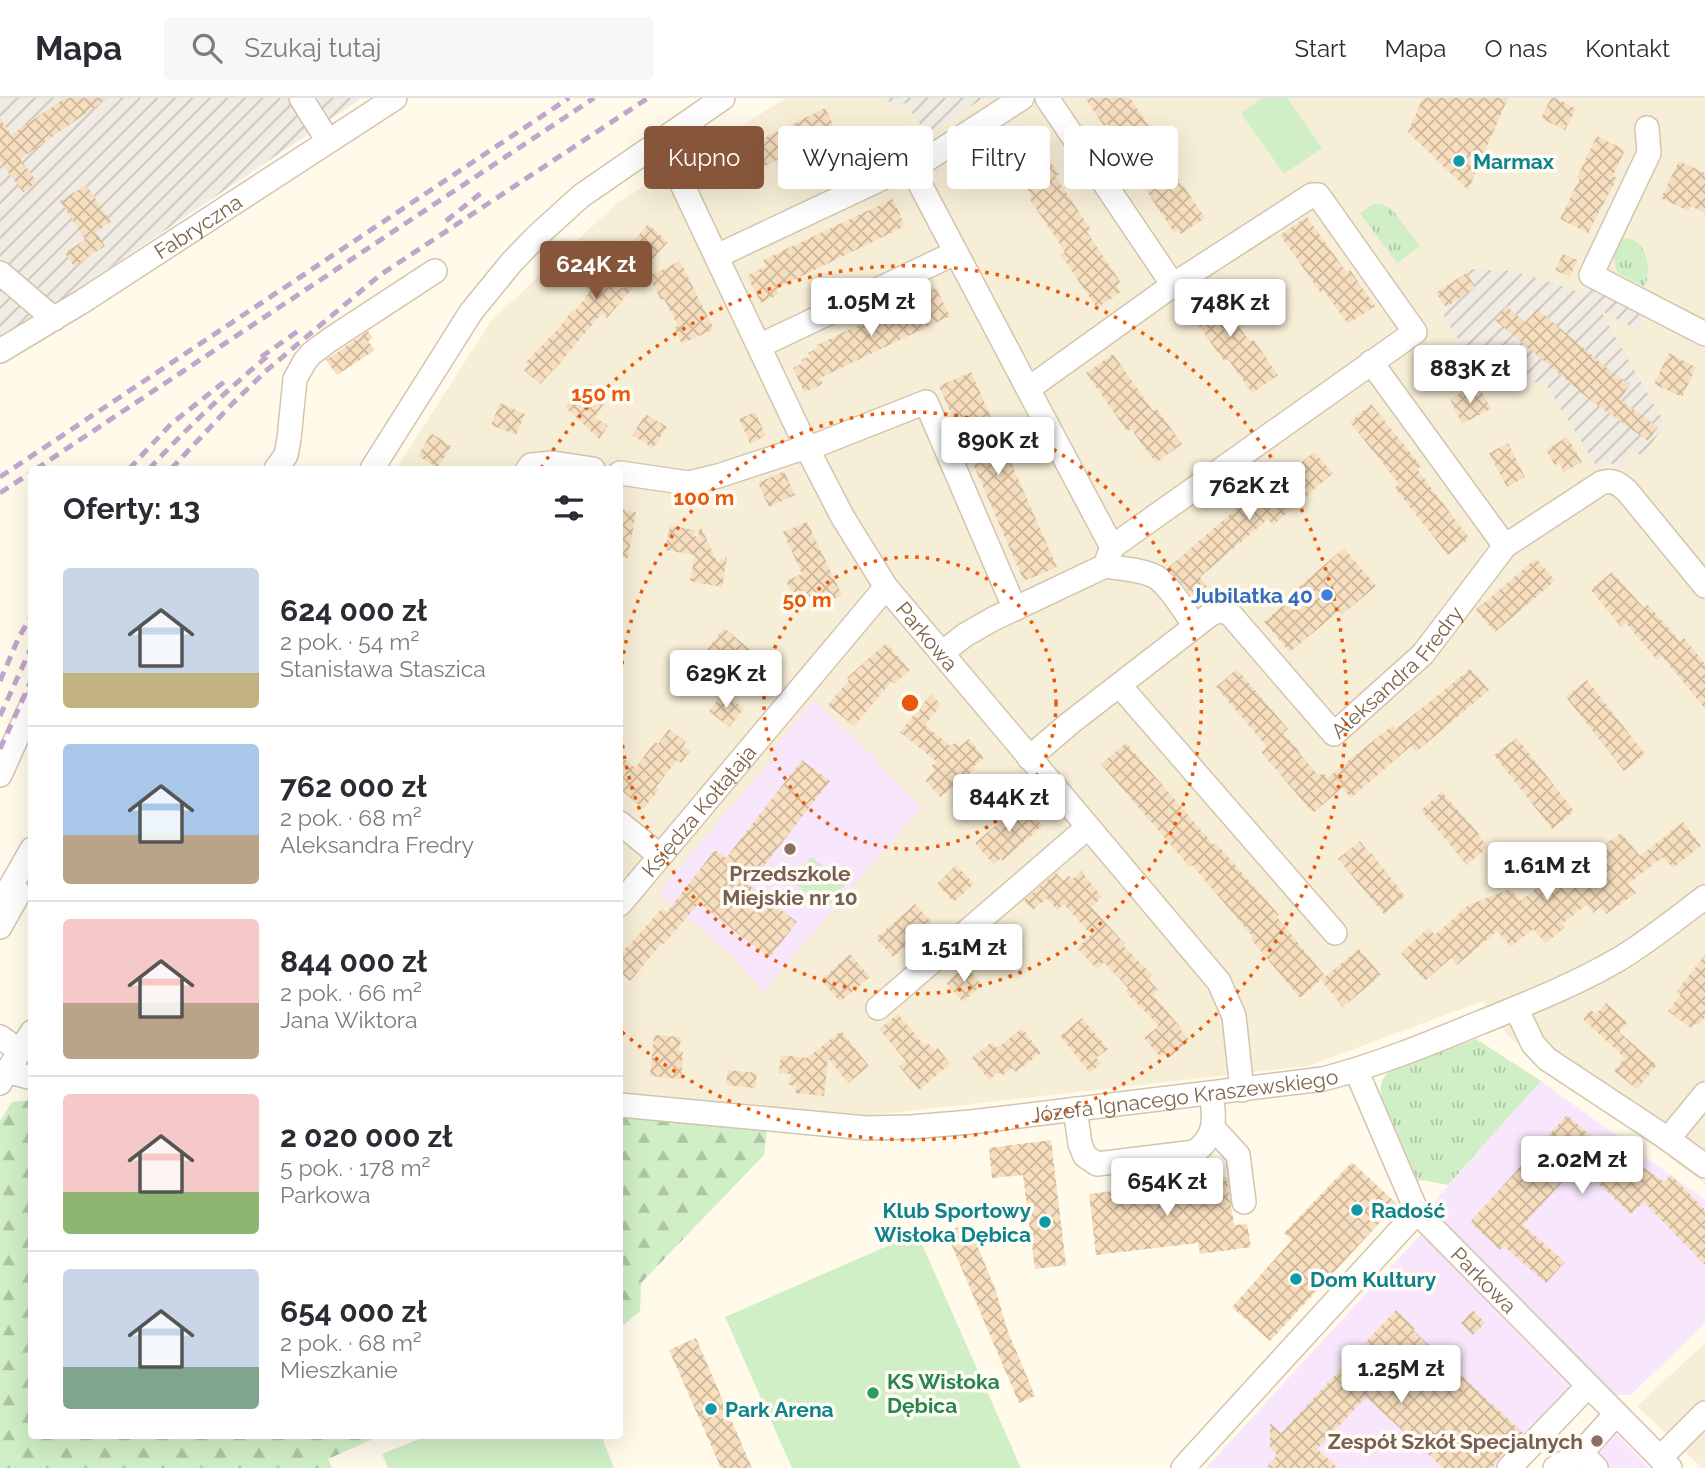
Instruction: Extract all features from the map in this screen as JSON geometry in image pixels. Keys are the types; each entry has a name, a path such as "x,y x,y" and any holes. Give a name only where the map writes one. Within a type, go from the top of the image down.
{"street":[{"path":"301,98 328,141"},
{"name":"Fabryczna","path":"0,351 54,319 395,98"},
{"path":"682,126 723,98"},
{"path":"933,155 1022,98"},
{"path":"1047,98 1173,285"},
{"path":"1647,128 1648,153 1591,275 1705,334"},
{"path":"374,466 471,312 511,262 581,196 644,152"},
{"name":"Parkowa","path":"685,189 842,516 886,587 1219,982 1234,1016 1242,1090"},
{"path":"717,256 859,189"},
{"path":"922,189 1028,389 1109,556 1155,577 1173,594 1195,626"},
{"path":"942,653 965,635 1109,556 1415,332 1318,195 1312,194 1173,285 1028,389"},
{"path":"759,346 955,253"},
{"path":"278,466 285,456 289,439 295,379 305,361 331,339 435,271"},
{"path":"0,273 54,319"},
{"path":"1371,362 1505,546"},
{"path":"623,473 689,483 822,443 926,402 1015,609"},
{"path":"530,466 553,463 573,466"},
{"name":"Aleksandra Fredry","path":"1029,758 1070,723 1218,611 1226,611 1231,615 1334,734 1423,654 1505,546 1601,483 1612,481 1627,491 1705,586"},
{"name":"Księdza Kołłątaja","path":"623,900 886,587"},
{"path":"1120,686 1335,933"},
{"path":"0,775 28,713"},
{"path":"623,825 660,856"},
{"path":"878,1008 1088,827"},
{"path":"0,905 28,856"},
{"path":"0,927 28,880"},
{"name":"Józefa Ignacego Kraszewskiego","path":"623,1105 866,1128 911,1127 1323,1079 1356,1070 1516,1008 1591,974 1621,958 1705,897"},
{"path":"1516,1008 1533,1044 1547,1059 1705,1166"},
{"path":"0,1037 15,1059 18,1074 28,1077"},
{"name":"Parkowa","path":"1356,1070 1417,1212 1665,1463 1705,1413"},
{"path":"1075,1109 1080,1144 1085,1156 1097,1164 1195,1152 1207,1143 1213,1128 1210,1093"},
{"path":"1668,1139 1705,1094"},
{"path":"1213,1128 1238,1155 1244,1202"},
{"path":"1183,1468 1417,1212"},
{"path":"1509,1468 1588,1386"},
{"path":"1555,1468 1589,1461 1616,1414"}],"shaded area":[{"path":"0,98 362,98 63,299 0,336"},
{"path":"786,98 1705,98 1705,1184 1511,1039 1483,1001 1308,1066 865,1116 623,1092 623,466 398,466 491,321 617,203 644,186 644,189 764,189 764,126 741,126"},
{"path":"887,98 983,98 933,132 933,126 922,126 905,103 894,109"},
{"path":"1465,269 1512,271 1586,295 1590,288 1644,317 1637,330 1600,310 1665,424 1643,456 1629,450 1623,468 1602,460 1599,470 1543,380 1510,390 1505,370 1467,352 1444,318 1446,307 1436,293 1465,273"},
{"name":"Przedszkole Miejskie nr 10","path":"813,700 877,760 876,763 921,807 763,992 735,959 659,892 772,759 772,750"},
{"path":"1541,1081 1705,1200 1705,1323 1631,1395 1615,1395 1459,1237 1431,1205"},
{"path":"1422,1233 1580,1384 1500,1468 1206,1468"},
{"path":"1705,1343 1705,1468 1702,1468 1637,1406"},
{"name":"Zespół Szkół Specjalnych","path":"1598,1415 1649,1468 1545,1468"}],"green space":[{"path":"1262,98 1287,98 1322,148 1284,174 1241,113"},
{"path":"1373,204 1391,208 1420,246 1397,263 1360,213"},
{"path":"1619,239 1637,242 1645,253 1648,275 1644,287 1617,272 1613,254"},
{"path":"811,857 846,884 827,908 791,881"},
{"path":"1476,1039 1541,1081 1448,1185 1418,1181 1381,1096 1383,1079 1390,1071"},
{"path":"28,1100 28,1439 373,1439 328,1459 332,1468 0,1468 0,1121 12,1102"},
{"path":"623,1117 767,1131 764,1155 641,1283 640,1311 623,1325"},
{"name":"KS Wisłoka Dębica","path":"917,1233 1021,1468 792,1468 725,1317"},
{"path":"419,1439 603,1439 614,1468 388,1468 382,1454"}],"building":[{"path":"65,98 108,98 20,159 37,182 23,192 0,161 0,118 11,135"},
{"path":"1085,98 1130,98 1149,126 1107,124 1104,126"},
{"name":"Marmax","path":"1423,98 1508,98 1468,190 1408,132"},
{"path":"1551,98 1576,109 1565,130 1541,118"},
{"path":"825,108 834,126 789,126"},
{"path":"778,131 778,160 764,167 764,138"},
{"path":"1597,136 1625,150 1613,176 1617,178 1588,233 1560,219"},
{"path":"1050,161 1059,174 1055,176 1091,230 1087,232 1121,283 1117,285 1121,292 1097,308 1061,255 1065,252 1029,198 1032,196 1027,189 1050,189"},
{"path":"1679,161 1705,173 1705,213 1690,206 1688,211 1661,198"},
{"path":"1178,178 1205,218 1181,234 1178,230 1174,233 1145,189 1178,189"},
{"path":"86,185 111,222 85,239 60,201"},
{"path":"893,199 905,226 777,288 779,294 761,303 747,276 766,266 763,260"},
{"path":"1307,217 1347,273 1350,270 1375,306 1348,324 1324,291 1321,293 1280,235"},
{"path":"648,224 668,242 645,267 642,260 615,291 639,281 607,318 602,313 540,384 524,370 528,365 526,362 572,311 574,312 612,264 597,251 608,239 624,252"},
{"path":"96,232 105,246 74,266 65,253"},
{"path":"1563,254 1577,260 1570,277 1555,270"},
{"path":"680,261 714,329 682,344 674,328 678,326 649,276"},
{"path":"1466,273 1476,287 1446,307 1436,293"},
{"path":"1209,285 1250,342 1253,339 1278,375 1252,393 1228,359 1224,361 1183,304"},
{"path":"936,288 950,316 820,378 823,384 804,392 793,368 803,363 801,360 810,356 808,353 818,348 817,345"},
{"path":"1506,306 1526,323 1537,309 1630,384 1620,400 1658,427 1648,441 1589,399 1495,320"},
{"path":"368,331 373,338 368,341 375,350 337,375 326,360"},
{"path":"1669,353 1696,367 1682,397 1654,384"},
{"path":"1113,354 1153,411 1157,409 1182,444 1156,463 1131,429 1127,431 1086,373"},
{"path":"971,372 1057,567 1024,581 939,386"},
{"path":"589,383 609,396 595,417 608,426 599,439 565,407 570,400 576,404"},
{"path":"1474,386 1478,394 1482,392 1491,409 1462,424 1450,399"},
{"path":"500,403 525,414 516,435 491,425"},
{"path":"1371,404 1421,466 1417,469 1469,538 1448,555 1395,488 1399,484 1350,422"},
{"path":"755,412 766,436 750,443 739,419"},
{"path":"646,414 667,427 653,448 632,435"},
{"path":"431,433 451,446 439,466 418,456"},
{"path":"1567,437 1582,462 1564,472 1559,463 1555,465 1546,450"},
{"path":"1508,443 1525,477 1507,487 1489,453"},
{"path":"1314,452 1333,473 1273,525 1268,519 1200,577 1207,586 1194,597 1168,568 1250,497 1252,501 1272,487"},
{"path":"784,471 795,495 769,507 758,483"},
{"path":"623,510 636,512 628,558 623,557"},
{"path":"807,522 842,595 833,599 792,595 786,581 802,574 783,532"},
{"path":"700,525 717,562 727,557 722,587 690,581 695,555 665,550 670,526 695,530 694,536 698,537"},
{"name":"Jubilatka 40","path":"1344,548 1376,586 1343,614 1339,611 1290,652 1264,622 1281,607 1279,604"},
{"path":"1536,558 1555,581 1495,632 1476,610"},
{"path":"1612,572 1644,608 1648,605 1680,641 1684,638 1705,664 1705,709 1662,656 1657,660 1626,623 1621,627 1591,590"},
{"path":"724,628 759,657 732,688 712,671 715,667 702,656"},
{"path":"886,643 910,670 894,684 892,681 854,726 828,705 849,680 847,678"},
{"path":"1237,669 1288,729 1283,733 1299,753 1319,776 1323,773 1327,778 1393,725 1396,729 1470,669 1489,690 1416,752 1411,746 1351,798 1342,788 1313,813 1261,752 1267,747 1216,687"},
{"path":"1587,680 1645,754 1624,771 1566,697"},
{"path":"724,692 744,709 729,727 709,711"},
{"path":"931,694 941,705 925,725 950,746 955,743 959,747 969,739 984,758 974,766 975,769 940,797 925,780 935,771 931,766 937,762 900,732"},
{"path":"669,729 686,742 683,746 690,751 681,763 677,760 656,787 659,790 643,809 623,792 623,758 635,768 655,742 658,744"},
{"path":"1517,738 1574,811 1552,829 1494,755"},
{"path":"1126,743 1279,915 1277,917 1325,976 1300,998 1192,865 1190,867 1101,764"},
{"path":"802,760 830,781 749,885 797,922 769,958 699,903 630,981 623,975 623,951 627,946 662,908 667,912 715,850 726,858"},
{"path":"1442,792 1488,847 1467,865 1421,810"},
{"path":"1022,803 1042,826 994,865 975,843"},
{"path":"1683,822 1701,846 1673,868 1663,857 1628,884 1636,893 1606,914 1600,907 1593,913 1587,904 1562,924 1565,927 1546,943 1533,929 1511,947 1497,931 1457,965 1451,958 1425,981 1401,953 1429,928 1435,935 1469,905 1510,889 1521,901 1555,873 1557,876 1577,862 1584,871 1605,855 1607,843 1621,833 1640,856"},
{"path":"1360,841 1405,896 1384,914 1338,859"},
{"path":"956,865 974,884 954,902 937,884"},
{"path":"1081,871 1102,897 1091,907 1152,975 1148,979 1158,990 1153,995 1189,1040 1169,1058 1165,1053 1160,1057 1144,1038 1159,1026 1125,991 1128,988 1104,962 1097,969 1077,948 1091,935 1064,904 1057,910 1047,898 1033,910 1024,900 1056,873 1063,881 1069,876 1073,879"},
{"path":"915,904 932,923 893,957 876,938"},
{"path":"1009,927 1025,945 1005,961 990,943"},
{"path":"1359,949 1381,975 1343,1007 1321,980"},
{"path":"850,954 870,977 840,1002 821,980"},
{"path":"1705,955 1705,1017 1692,1029 1668,1011 1681,994 1677,991"},
{"path":"966,966 982,985 963,1002 946,983"},
{"path":"1606,1003 1627,1023 1619,1032 1657,1065 1637,1089 1614,1071 1625,1058 1583,1019 1591,1010 1596,1014"},
{"path":"898,1014 925,1046 928,1043 934,1051 938,1048 950,1064 919,1090 899,1066 906,1061 879,1029"},
{"path":"1082,1018 1108,1049 1096,1058 1101,1063 1090,1073 1060,1036"},
{"path":"1022,1028 1041,1053 1016,1072 1012,1068 1002,1076 999,1072 989,1080 972,1058 992,1042 997,1048"},
{"path":"841,1031 869,1066 848,1083 828,1058 824,1096 796,1093 796,1086 789,1085 791,1074 779,1073 781,1055 807,1058"},
{"path":"654,1035 681,1037 681,1079 650,1076"},
{"path":"728,1070 757,1073 755,1088 726,1085"},
{"path":"1567,1115 1616,1158 1621,1152 1664,1182 1671,1175 1705,1210 1705,1265 1644,1202 1631,1214 1578,1165 1523,1225 1565,1262 1546,1283 1504,1246 1500,1250 1470,1222"},
{"name":"Klub Sportowy Wisłoka Dębica","path":"1051,1140 1066,1265 1035,1269 1023,1175 992,1178 989,1148"},
{"path":"1352,1162 1397,1204 1270,1341 1232,1307 1292,1240 1284,1233"},
{"path":"1227,1177 1234,1225 1247,1224 1251,1247 1200,1254 1198,1243 1096,1255 1089,1194"},
{"path":"968,1223 1035,1396 1019,1403 946,1232"},
{"path":"1396,1310 1415,1328 1413,1330 1523,1433 1492,1468 1443,1468 1366,1397 1317,1449 1338,1468 1266,1468 1277,1455 1270,1448 1270,1423 1281,1433"},
{"path":"1473,1310 1485,1323 1473,1335 1461,1323"},
{"name":"Park Arena","path":"696,1338 752,1468 721,1468 669,1350"}],"railway":[{"path":"0,477 569,98"},
{"path":"41,466 594,98"},
{"path":"174,466 267,370 380,275 648,98"},
{"path":"446,221 481,193"},
{"path":"261,357 298,331"},
{"path":"152,466 238,381 270,354"},
{"path":"132,466 171,424 229,378"},
{"path":"0,493 28,475"},
{"path":"0,681 28,622"},
{"path":"0,716 28,655"},
{"path":"0,749 28,688"}],"place":[{"name":"Marmax","path":"1459,161"},
{"name":"Jubilatka 40","path":"1327,595"},
{"name":"Przedszkole Miejskie nr 10","path":"790,849"},
{"name":"Radość","path":"1357,1210"},
{"name":"Klub Sportowy Wisłoka Dębica","path":"1045,1222"},
{"name":"Dom Kultury","path":"1296,1279"},
{"name":"KS Wisłoka Dębica","path":"873,1393"},
{"name":"Park Arena","path":"711,1409"},
{"name":"Zespół Szkół Specjalnych","path":"1597,1441"}]}
